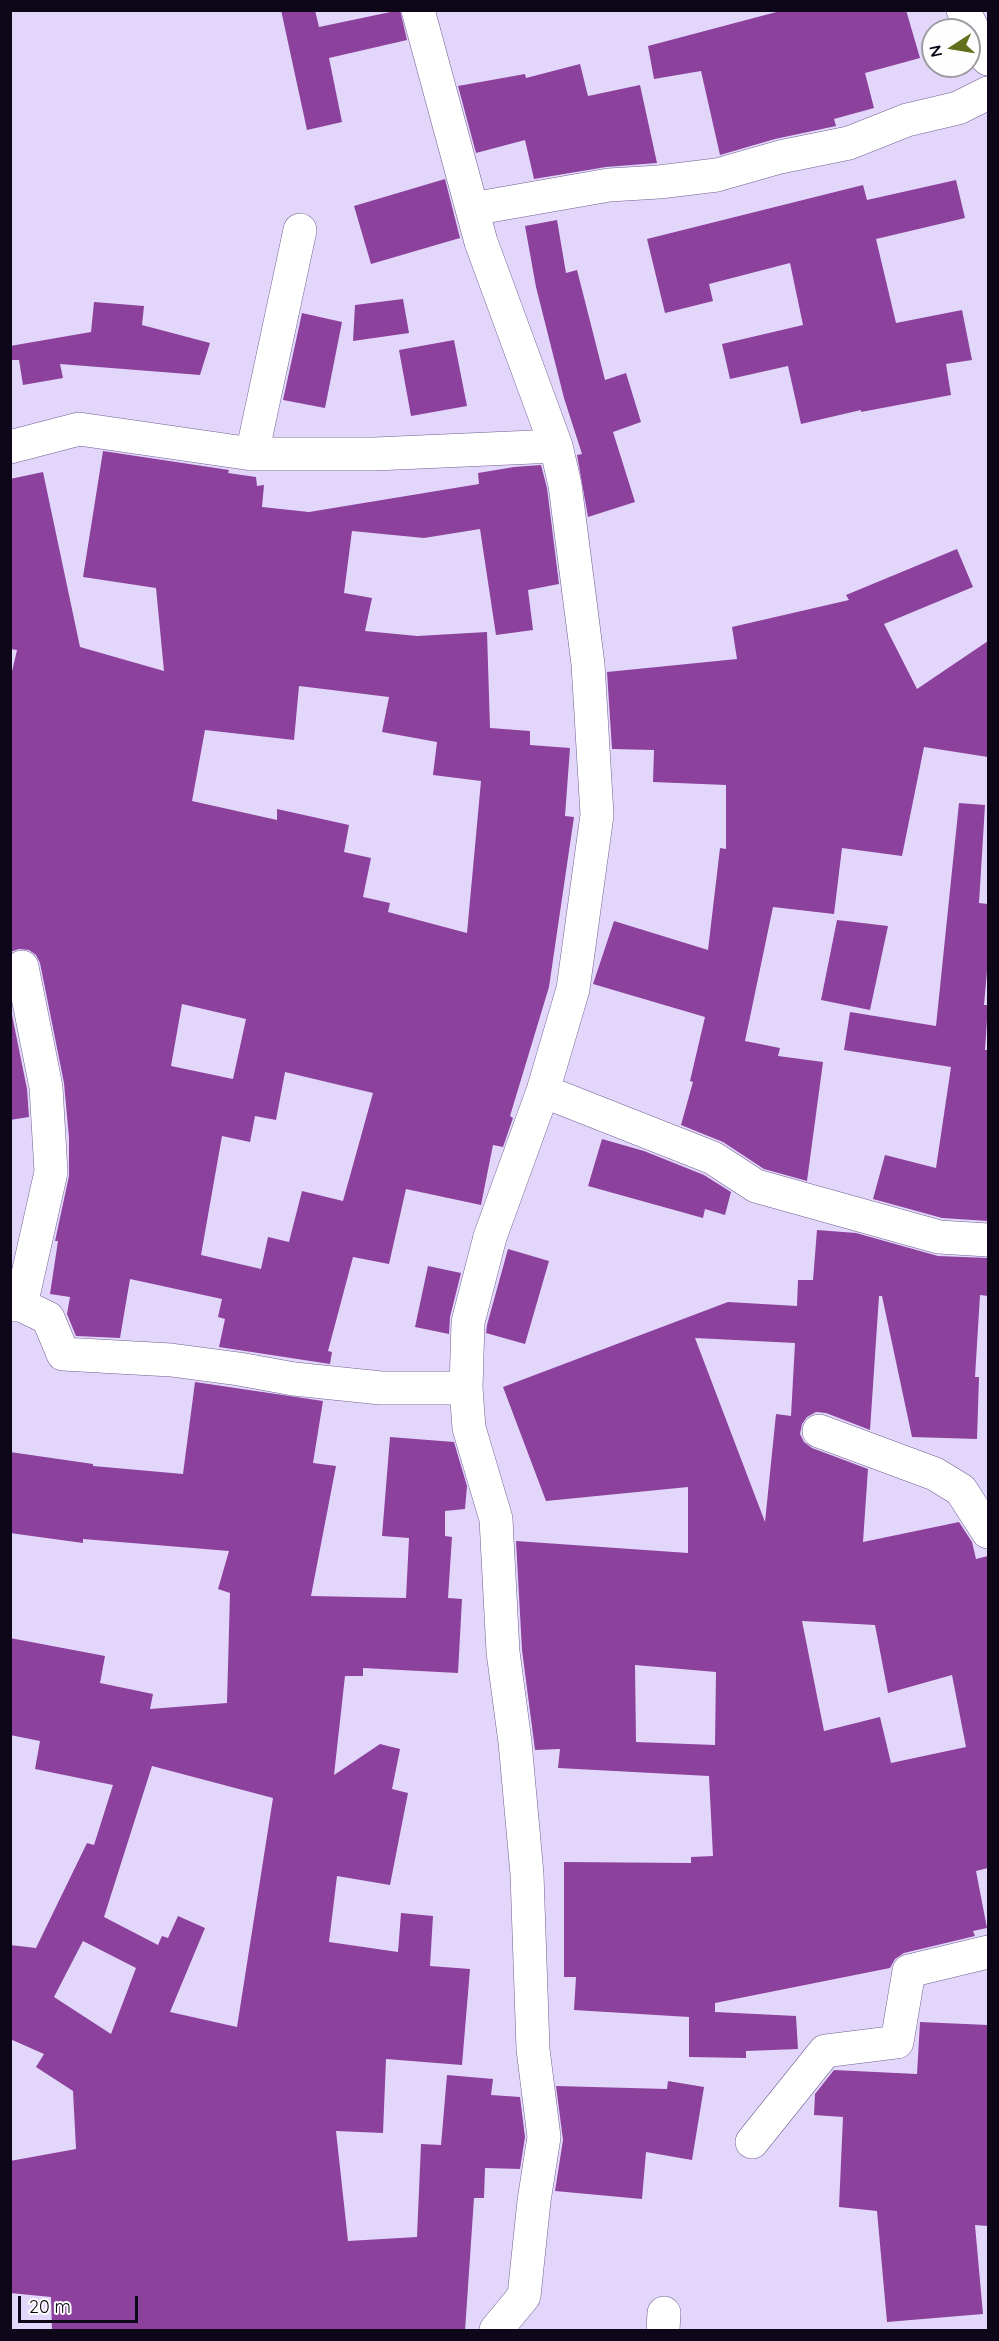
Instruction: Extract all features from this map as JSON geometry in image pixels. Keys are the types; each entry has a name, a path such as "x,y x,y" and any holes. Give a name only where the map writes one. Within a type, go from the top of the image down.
{"street":[{"path":"418,10 481,242 556,446 565,484 588,664 597,815 573,989 543,1091 490,1237 468,1322 466,1388 470,1428 496,1519 503,1652 515,1742 526,1874 533,2049 544,2136 534,2201 524,2296 496,2331"},
{"path":"963,10 988,59"},
{"path":"472,209 609,185 717,175 780,157 849,143 907,120 958,108 988,93"},
{"path":"252,454 300,230"},
{"path":"10,447 79,429 252,454 375,454 556,446"},
{"path":"22,967 46,1087 51,1172 16,1305 48,1318 63,1354 171,1360 294,1379 381,1388 466,1388"},
{"path":"543,1091 713,1158 756,1186 939,1237 988,1240"},
{"path":"819,1431 935,1474 961,1490 988,1532"},
{"path":"752,2142 825,2050 897,2043 909,1971 988,1952"}],"building":[{"path":"281,10 315,10 319,27 400,10 407,40 329,58 342,122 307,130"},
{"path":"784,10 906,10 920,58 865,73 874,108 834,119 836,126 775,139 720,155 701,71 654,79 648,46"},
{"path":"580,64 588,96 640,85 657,163 606,167 534,179 525,140 476,153 458,86 525,74 526,78"},
{"path":"445,179 460,238 371,264 354,206"},
{"path":"956,180 965,218 876,239 896,323 962,310 972,360 946,364 951,395 861,412 861,410 801,424 788,366 730,379 722,344 803,325 790,263 709,284 713,301 665,313 647,239 863,185 867,200"},
{"path":"557,220 566,273 577,270 605,380 626,373 641,422 613,432 635,502 588,517 577,455 582,454 564,398 536,287 525,226"},
{"path":"403,299 409,333 353,341 355,305"},
{"path":"94,302 144,306 142,325 210,343 200,375 60,364 63,378 23,385 19,360 10,360 10,346 91,332"},
{"path":"302,313 342,322 325,408 283,400"},
{"path":"454,340 467,406 411,416 399,350"},
{"path":"103,451 229,470 228,473 256,477 257,486 264,485 262,507 309,512 479,484 478,473 541,465 547,488 559,584 528,590 533,630 496,635 480,529 424,538 352,531 344,593 372,598 365,631 417,636 487,632 490,728 530,731 530,745 570,748 565,816 574,817 549,987 510,1116 513,1118 503,1147 493,1145 481,1205 406,1189 389,1264 353,1257 328,1351 332,1352 330,1364 219,1347 225,1319 218,1317 222,1299 130,1279 120,1338 76,1336 67,1314 70,1297 50,1294 58,1241 55,1241 69,1176 69,1138 64,1083 40,963 36,955 29,950 19,949 10,952 10,680 17,650 10,649 10,479 43,472 80,647 164,671 156,588 83,577","holes":["299,686 389,697 382,732 437,742 433,775 481,781 467,933 388,912 390,903 363,897 371,858 344,852 349,825 277,809 277,820 192,801 205,730 294,740","182,1004 246,1019 233,1079 171,1066","285,1072 373,1093 343,1201 302,1191 289,1242 268,1237 261,1269 201,1255 222,1136 250,1142 255,1116 276,1120"]},
{"path":"957,549 973,587 884,624 917,689 988,641 988,757 924,747 902,856 842,848 834,914 773,907 745,1041 780,1048 778,1056 823,1062 807,1181 764,1169 723,1142 681,1125 693,1082 690,1081 705,1017 593,984 614,921 708,950 720,848 726,849 726,785 653,782 654,750 612,749 607,672 737,659 732,627 849,600 846,595"},
{"path":"959,803 985,805 979,903 988,904 988,960 984,1005 988,1005 985,1050 988,1050 988,1221 942,1218 873,1199 885,1155 936,1168 951,1067 844,1050 850,1012 936,1026"},
{"path":"837,920 888,926 870,1010 821,1000"},
{"path":"10,1005 27,1089 29,1117 10,1120"},
{"path":"602,1139 644,1151 704,1175 731,1192 725,1215 705,1209 703,1218 588,1186"},
{"path":"817,1230 856,1233 938,1256 988,1258 988,1296 980,1295 975,1377 979,1377 977,1439 912,1437 882,1296 879,1296 870,1430 826,1413 816,1412 807,1417 802,1424 800,1434 804,1442 812,1448 868,1469 863,1542 959,1522 972,1542 976,1559 988,1556 988,1868 976,1871 987,1928 973,1931 975,1936 904,1953 895,1959 890,1968 715,2003 715,2012 796,2016 798,2049 746,2051 746,2058 689,2057 689,2017 574,2010 576,1977 564,1977 564,1862 691,1863 691,1857 713,1856 709,1776 558,1768 560,1749 535,1750 522,1650 516,1541 688,1553 688,1487 546,1501 503,1387 728,1302 797,1306 798,1280 813,1280","holes":["695,1338 795,1343 791,1416 776,1414 765,1522","802,1621 875,1625 888,1693 952,1675 966,1747 891,1763 880,1717 824,1731","635,1665 716,1672 715,1745 636,1742"]},
{"path":"508,1249 549,1261 525,1344 486,1333"},
{"path":"428,1266 461,1273 450,1317 449,1334 415,1327"},
{"path":"195,1382 323,1401 313,1463 336,1466 311,1596 406,1598 409,1538 382,1536 390,1437 454,1442 467,1486 465,1509 445,1511 445,1536 452,1537 448,1598 462,1599 458,1673 363,1668 363,1676 345,1676 334,1775 380,1744 400,1749 392,1789 408,1793 390,1885 337,1876 329,1942 398,1952 401,1913 433,1916 430,1966 470,1969 462,2065 386,2059 383,2133 336,2131 348,2241 417,2237 421,2144 441,2145 447,2075 493,2079 491,2095 520,2097 525,2137 520,2169 485,2168 484,2198 474,2198 465,2331 52,2331 51,2297 10,2293 10,2161 76,2149 73,2091 36,2067 44,2054 10,2039 10,1945 36,1948 87,1843 94,1845 113,1785 35,1769 40,1741 10,1735 10,1638 105,1656 100,1683 153,1694 150,1709 227,1703 230,1593 218,1589 229,1551 83,1539 83,1543 10,1533 10,1452 93,1464 93,1466 183,1474","holes":["152,1766 273,1798 237,2027 170,2012 205,1928 178,1916 168,1938 162,1936 158,1945 104,1917","83,1941 136,1968 111,2034 54,1997"]},
{"path":"920,2022 988,2025 988,2226 975,2225 983,2314 887,2322 877,2211 839,2207 843,2117 814,2115 815,2094 834,2070 917,2074"},
{"path":"668,2081 704,2087 692,2160 646,2152 642,2199 555,2191 563,2140 556,2086 667,2089"}]}
